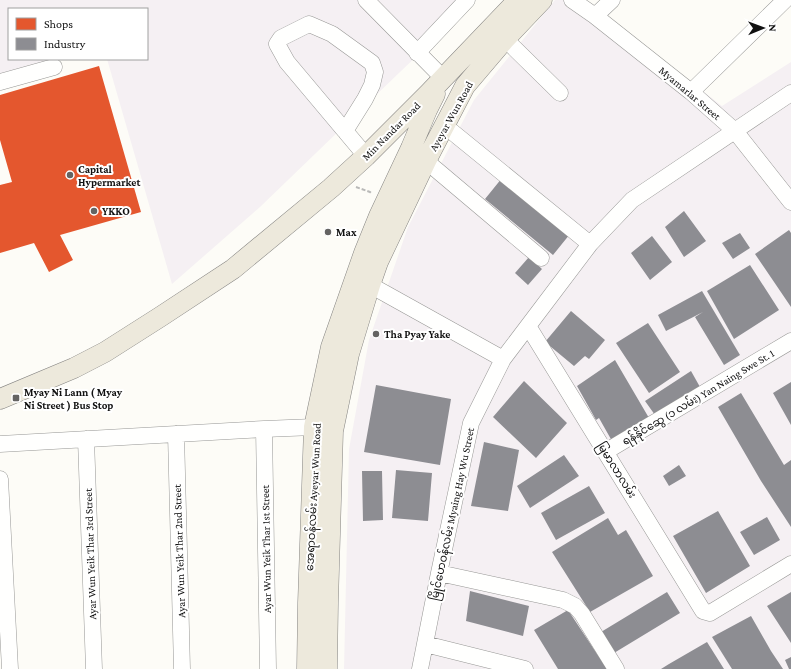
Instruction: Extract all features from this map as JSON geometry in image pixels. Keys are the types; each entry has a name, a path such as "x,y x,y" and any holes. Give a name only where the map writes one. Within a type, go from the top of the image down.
{"main road":[{"name":"Ayeyar Wun Road","path":"387,221 411,148 426,110 446,75 518,0"},
{"name":"Ayeyar Wun Road","path":"387,221 426,161 465,86 542,0"},
{"path":"446,75 465,86"},
{"name":"Min Nandar Road","path":"1,396 74,368 104,352 160,318 233,269 331,188 366,156 446,75"},
{"name":"အေရာဝန်လမ်း Ayeyar Wun Road","path":"327,669 328,604 324,429 378,262 387,221"},
{"name":"အေရာဝန်လမ်း Ayeyar Wun Road","path":"307,669 308,603 331,347 361,259 387,221"}],"street":[{"path":"366,0 417,53 446,75"},
{"path":"417,53 467,0"},
{"name":"Myamarlar Street","path":"572,0 595,16 691,92 735,131 791,202"},
{"path":"595,16 612,0"},
{"path":"691,92 785,0"},
{"path":"345,131 362,105 372,85 375,72 372,63 332,34 309,24 281,38 277,44 287,62 366,156"},
{"path":"505,40 560,93"},
{"path":"0,82 54,67"},
{"name":"မြိုင်ဟေဝန်လမ်း Myaing Hay Wu Street","path":"420,669 471,423 503,359 590,244 632,200 791,93"},
{"path":"445,126 590,244"},
{"path":"426,161 541,258"},
{"path":"370,285 503,359"},
{"name":"မြမာလာလမ်း","path":"528,326 703,611 710,613 791,564"},
{"name":"ရန်နိုင်ဆွေ (၁ လမ်း) Yan Naing Swe St. 1","path":"606,452 791,341"},
{"path":"0,444 264,429 324,429"},
{"name":"Ayar Wun Yeik Thar 1st Street","path":"264,429 268,669"},
{"name":"Ayar Wun Yeik Thar 2nd Street","path":"176,434 182,669"},
{"name":"Ayar Wun Yeik Thar 3rd Street","path":"86,439 94,669"},
{"path":"0,479 2,565 10,669"},
{"path":"439,573 563,600 575,606 582,614 616,669"},
{"path":"425,644 525,669"}],"path":[{"path":"331,188 345,186 358,187 370,192 378,202 387,221"}],"shaded area":[{"path":"0,0 476,0 260,207 172,284 107,60 148,60 148,8 8,8 8,60 49,60 0,74"},
{"path":"555,0 586,0 722,106 791,62 791,669 344,669 349,449 369,340 408,227 474,100"}],"building: Shops":[{"name":"Capital Hypermarket","path":"99,66 141,212 60,235 73,260 49,272 34,243 0,253 0,185 12,182 0,140 0,95"}],"building: Industry":[{"path":"502,178 570,234 553,255 485,199"},
{"path":"684,211 706,241 684,257 665,227"},
{"path":"789,230 791,233 791,307 755,254"},
{"path":"740,233 750,248 733,259 722,243"},
{"path":"652,236 672,262 650,280 631,253"},
{"path":"529,257 542,269 528,285 515,273"},
{"path":"750,265 779,310 734,339 707,291"},
{"path":"702,291 740,355 724,365 695,317 703,312 666,331 658,315"},
{"path":"571,311 605,340 589,359 585,356 574,366 545,342"},
{"path":"648,323 680,372 649,393 616,343"},
{"path":"615,360 649,418 612,441 599,418 596,420 577,386"},
{"path":"691,371 700,387 655,415 645,401"},
{"path":"524,381 567,423 536,458 493,417"},
{"path":"791,382 791,425 773,393"},
{"path":"376,385 451,399 440,465 364,452"},
{"path":"741,393 784,465 791,460 791,527 761,481 718,407"},
{"path":"484,442 519,450 508,511 471,506"},
{"path":"564,455 579,476 530,508 517,486"},
{"path":"679,465 686,476 669,486 663,476"},
{"path":"396,470 432,473 428,521 392,518"},
{"path":"362,471 382,471 383,520 363,521"},
{"path":"589,486 605,513 556,540 541,513"},
{"path":"718,511 750,566 706,593 673,536"},
{"path":"767,517 780,540 754,555 740,532"},
{"path":"608,518 618,535 626,530 653,576 590,612 552,552"},
{"path":"470,591 529,606 523,636 466,621"},
{"path":"667,592 680,613 614,653 601,632"},
{"path":"791,592 791,643 767,606"},
{"path":"568,610 607,669 558,669 534,630"},
{"path":"751,616 783,669 732,669 712,637"},
{"path":"707,642 724,669 661,669 669,664"},
{"path":"791,657 791,669 789,669 785,660"}],"place":[{"name":"Capital Hypermarket","path":"70,175"},
{"name":"YKKO","path":"94,211"},
{"name":"Max","path":"328,232"},
{"name":"Tha Pyay Yake","path":"376,334"},
{"name":"Myay Ni Lann ( Myay Ni Street ) Bus Stop","path":"16,398"}]}
